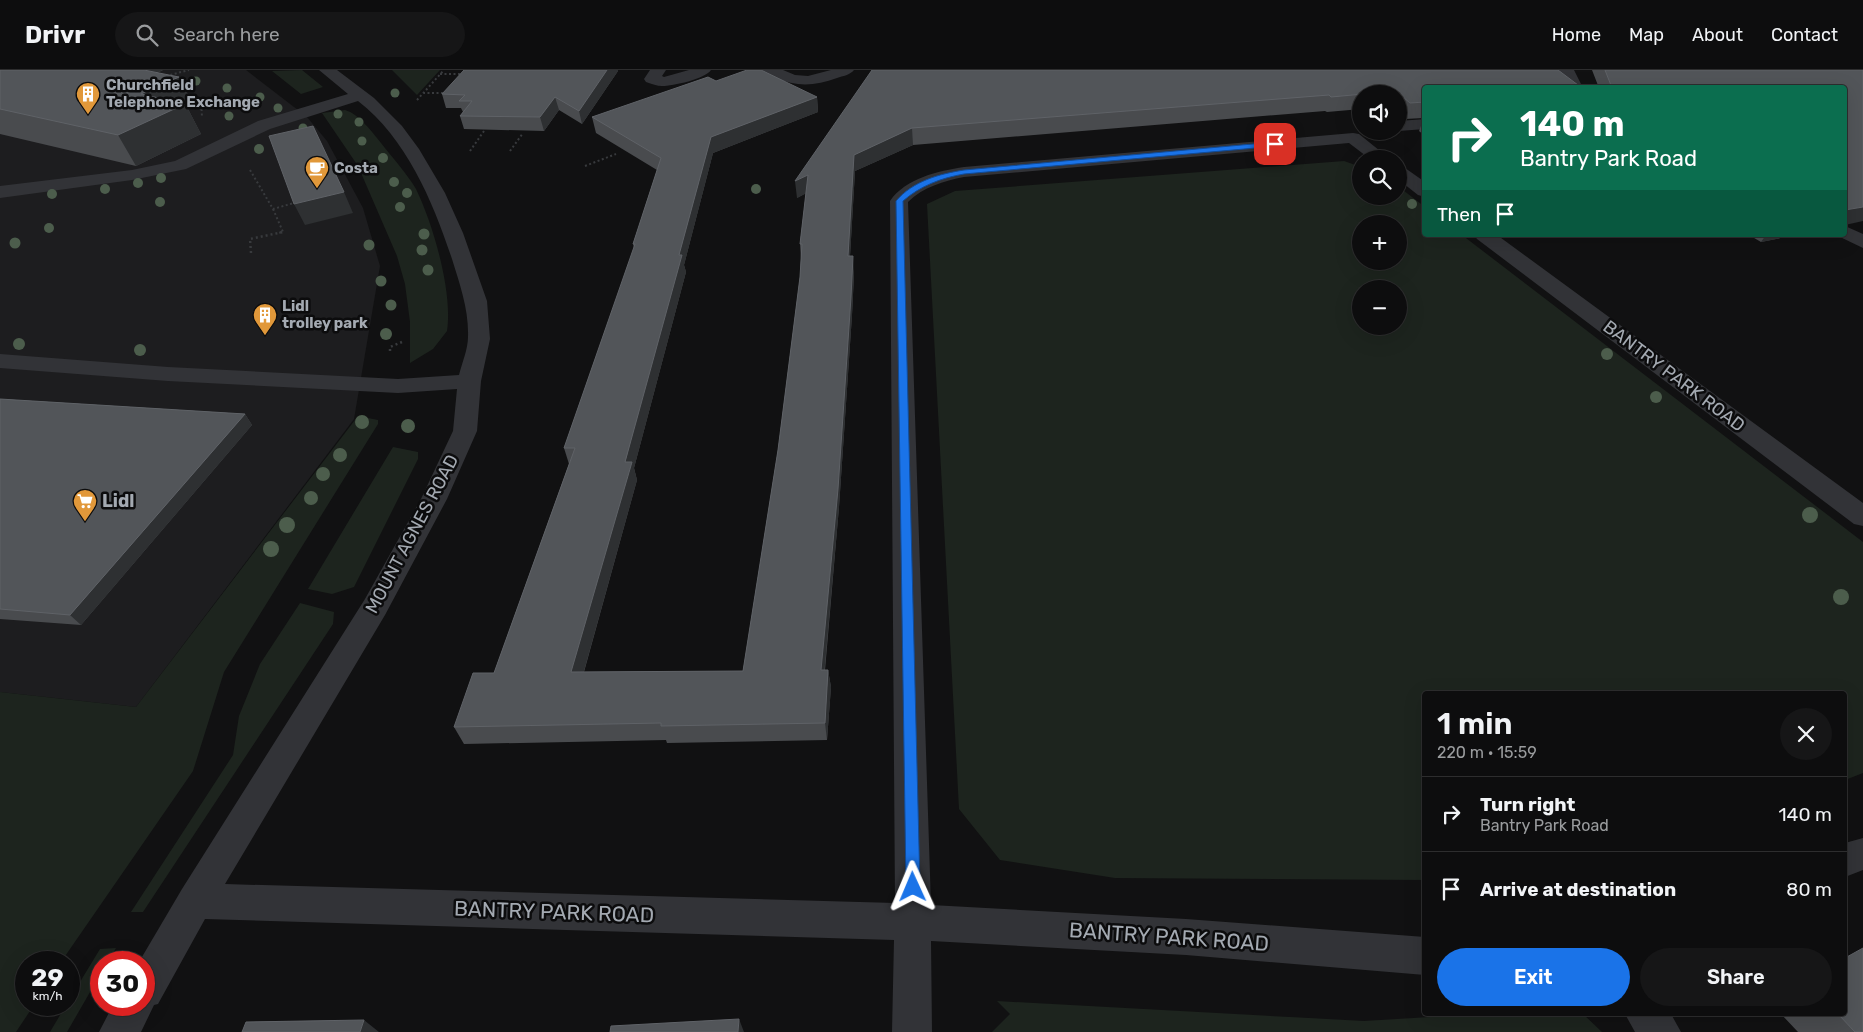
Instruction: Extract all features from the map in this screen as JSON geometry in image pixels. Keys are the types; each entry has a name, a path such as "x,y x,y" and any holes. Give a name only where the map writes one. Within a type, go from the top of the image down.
{"street":[{"path":"658,70 652,79 657,81 675,79 703,70"},
{"path":"770,70 790,79 809,82 846,70"},
{"path":"1566,70 1574,85"},
{"name":"MOUNT AGNES ROAD","path":"155,971 375,607 434,500 465,431 469,381 479,338 476,301 453,233 436,194 410,148 396,130 333,71"},
{"path":"0,192 132,175 180,165 253,130 360,95"},
{"path":"1407,125 1422,124"},
{"path":"912,1032 913,922 900,201 914,188 947,175 964,172 1352,135"},
{"path":"1407,178 1422,189"},
{"path":"1847,223 1863,227"},
{"path":"1847,233 1863,242"},
{"name":"BANTRY PARK ROAD","path":"1487,237 1863,517"},
{"path":"0,361 168,374 398,386 469,381"},
{"path":"1847,859 1863,854"},
{"name":"BANTRY PARK ROAD","path":"196,901 913,922 1186,937 1422,956"},
{"path":"119,1032 128,1016"},
{"path":"1647,1016 1661,1032"}],"path":[{"path":"164,76 189,70"},
{"path":"416,100 444,70"},
{"path":"440,74 465,74"},
{"path":"423,93 449,93"},
{"path":"183,97 289,117"},
{"path":"470,150 484,132"},
{"path":"510,151 523,133"},
{"path":"585,166 616,154"},
{"path":"249,170 273,209 283,232 250,240 251,253"},
{"path":"273,209 294,203"}],"shaded area":[{"path":"0,70 246,70 307,117 327,141 363,208 380,266 354,419 136,707 0,692"},
{"path":"302,70 323,87 301,94 272,71"},
{"path":"392,70 440,70 417,95"},
{"path":"345,110 355,115 365,124 413,184 429,220 440,258 447,297 447,331 433,349 410,363 410,322 405,284 397,256 358,166 322,113"},
{"path":"1344,161 1352,164 1352,205 1407,205 1407,193 1422,205 1422,237 1465,237 1863,542 1863,773 1847,779 1847,691 1422,691 1422,880 1115,878 1000,860 959,809 927,204 955,191"},
{"path":"358,416 378,420 378,424 224,672 193,771 69,951 15,951 15,1016 27,1016 16,1032 0,1032 0,692 136,707"},
{"path":"393,447 418,452 418,459 354,587 332,594 308,589"},
{"path":"300,603 334,612 333,624 143,912 131,912 233,755 239,716 260,664"},
{"path":"116,948 114,951 99,951 100,949"},
{"path":"90,965 90,992 80,1009 80,982"},
{"path":"997,1001 1364,1021 1446,1016 1585,1016 1602,1032 992,1032 1010,1014"},
{"path":"59,1016 76,1016 67,1032 50,1032"}],"building":[{"path":"0,70 144,70 179,77 141,94 185,104 118,135 0,109"},
{"path":"464,70 607,70 579,111 555,97 540,117 460,116 472,101 459,101 465,95 442,94"},
{"path":"747,70 761,70 817,97 711,137 679,255 682,255 625,462 632,462 571,672 743,671 778,450 800,277 802,244 800,244 808,175 795,181 872,70 1558,70 1578,85 1422,85 1422,102 1410,103 1407,100 1407,85 1352,85 1352,95 1331,97 1329,95 912,128 854,155 848,256 853,256 851,297 838,489 821,670 828,670 825,723 661,726 661,723 454,727 473,673 494,673 575,448 564,448 635,244 633,244 661,158 592,117 708,77 716,81"},
{"path":"1605,70 1863,70 1863,207 1847,210 1847,85 1611,85"},
{"path":"313,126 344,192 294,204 269,136"},
{"name":"Lidl","path":"0,399 245,414 70,615 0,609"},
{"path":"1863,948 1863,1032 1855,1032 1840,1016 1847,1016 1847,957"},
{"path":"739,1019 738,1032 610,1032 611,1026"},
{"path":"364,1020 360,1032 242,1032 246,1022"}],"place":[{"name":"Churchfield Telephone Exchange","path":"88,115"},
{"name":"Costa","path":"317,189"},
{"name":"Lidl trolley park","path":"265,336"},
{"name":"Lidl","path":"85,522"}],"route":[{"path":"913,887 900,201 905,194 914,188 947,175 964,172 1275,144"}]}
